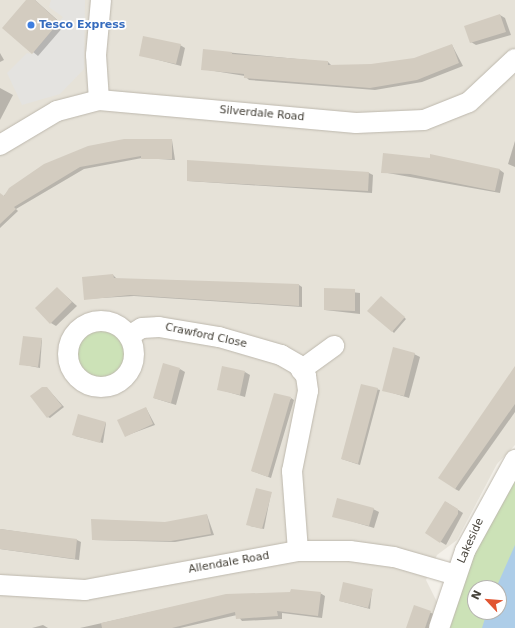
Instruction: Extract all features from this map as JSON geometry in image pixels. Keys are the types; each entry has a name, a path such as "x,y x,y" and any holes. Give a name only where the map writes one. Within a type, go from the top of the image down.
{"street":[{"path":"99,100 96,55 101,0"},
{"name":"Silverdale Road","path":"0,145 57,111 99,100 356,123 424,120 469,102 515,59"},
{"name":"Crawford Close","path":"129,336 142,328 159,327 219,337 281,355 301,370"},
{"path":"298,551 292,471 308,391 301,370 334,346"},
{"name":"Lakeside","path":"439,628 456,575 477,524 515,460"},
{"name":"Allendale Road","path":"0,585 85,590 298,551 350,551 394,557 456,575"}],"shaded area":[{"path":"0,0 515,0 515,445 497,464 457,540 437,555 426,580 438,604 430,628 0,628"},
{"path":"51,0 85,0 84,69 60,94 22,105 7,73 27,53 32,54 63,17 49,7"}],"green space":[{"path":"96,324 108,324 123,332 131,347 131,359 123,374 108,382 96,382 81,374 73,359 73,347 81,332"},
{"path":"515,472 515,628 450,628 473,554"}],"water":[{"path":"515,545 515,628 482,628 484,620 507,620 507,580 500,580"}],"building":[{"name":"Tesco Express","path":"26,0 35,0 59,22 32,54 2,28"},
{"path":"500,14 506,32 470,43 464,26"},
{"path":"143,36 181,44 176,64 139,56"},
{"path":"452,44 459,63 417,80 370,88 244,78 244,74 201,70 203,49 232,52 232,54 328,61 328,65 371,64 414,58"},
{"path":"124,139 172,139 172,159 141,159 141,156 80,167 14,207 16,209 0,224 0,193 4,196 9,188 44,164 88,146"},
{"path":"383,153 430,158 430,154 500,169 495,191 410,174 381,173"},
{"path":"187,160 369,172 368,191 187,181"},
{"path":"113,274 114,278 299,284 299,306 130,295 84,300 82,277"},
{"path":"57,287 72,302 50,324 35,308"},
{"path":"324,288 355,289 355,311 324,310"},
{"path":"381,296 405,317 392,332 367,311"},
{"path":"23,336 42,338 38,367 19,365"},
{"path":"393,347 415,353 404,396 382,391"},
{"path":"163,363 180,368 171,403 153,398"},
{"path":"222,366 245,371 240,395 217,390"},
{"path":"515,366 515,404 455,489 438,478"},
{"path":"361,384 378,388 358,464 341,459"},
{"path":"42,387 47,387 62,406 47,418 30,396"},
{"path":"274,393 291,397 268,477 251,471"},
{"path":"146,407 153,424 125,437 117,420"},
{"path":"78,414 106,422 100,443 72,435"},
{"path":"256,488 272,492 262,529 246,525"},
{"path":"337,498 374,508 369,526 332,517"},
{"path":"445,501 458,509 458,514 440,543 425,533"},
{"path":"207,514 211,534 171,541 92,540 91,519 165,522"},
{"path":"0,529 77,539 75,559 0,549"},
{"path":"343,582 373,589 368,608 339,601"},
{"path":"291,589 321,592 318,616 277,611 278,616 236,619 235,612 172,628 102,628 101,623 226,594 290,592"},
{"path":"414,605 431,611 425,628 406,628"}],"place":[{"name":"Tesco Express","path":"31,25"}]}
